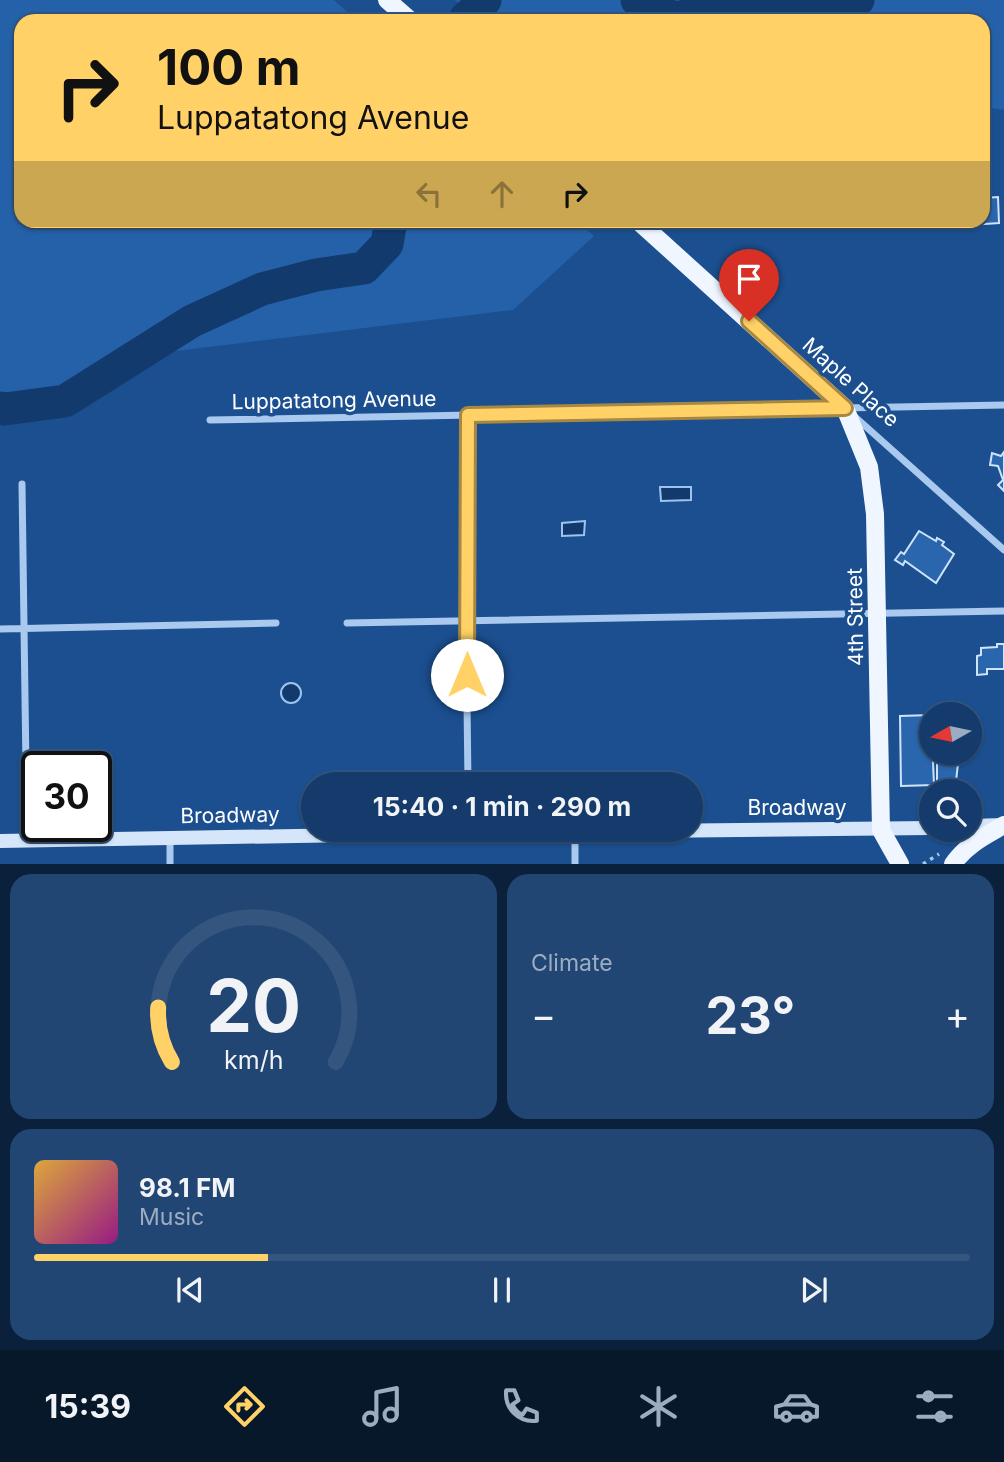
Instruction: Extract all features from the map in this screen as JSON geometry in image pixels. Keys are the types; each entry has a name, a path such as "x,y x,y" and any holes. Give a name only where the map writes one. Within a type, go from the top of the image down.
{"main road":[{"path":"387,0 403,14"},
{"name":"Maple Place","path":"647,228 845,408"},
{"name":"4th Street","path":"845,408 869,467 874,514 881,830"},
{"path":"982,826 1004,825"},
{"path":"947,859 958,856 975,841 1004,825"},
{"name":"Broadway","path":"703,831 919,828"},
{"path":"881,830 900,863"},
{"name":"Broadway","path":"112,840 301,835"},
{"name":"Broadway","path":"0,841 21,841"}],"street":[{"name":"Luppatatong Avenue","path":"210,420 1004,405"},
{"name":"Maple Place","path":"845,408 1004,550"},
{"path":"468,415 468,772"},
{"path":"22,484 25,751"},
{"path":"347,622 1004,611"},
{"path":"0,629 276,623"},
{"path":"170,839 170,863"},
{"path":"575,842 575,863"}],"path":[{"path":"923,863 937,854 947,859"}],"shaded area":[{"path":"0,0 334,0 349,14 14,14 14,228 586,228 594,236 513,310 159,353 80,410 0,419"},
{"path":"455,0 1004,0 1004,110 990,108 990,14 470,14"},
{"path":"660,487 691,487 691,500 661,501"},
{"path":"585,521 584,535 562,536 562,523"},
{"path":"291,683 298,686 301,693 298,700 291,703 284,700 281,693 284,686"}],"building":[{"path":"998,197 999,223 990,224 990,198"},
{"path":"1004,452 1004,491 998,485 1003,480 998,466 990,465 992,453 1001,456"},
{"path":"919,531 936,541 937,538 944,542 942,545 954,554 936,583 905,561 903,565 895,560 901,552 904,554"},
{"path":"997,644 1004,644 1004,669 987,669 987,674 977,675 977,656 981,655 981,648 997,647"},
{"path":"919,715 919,765 933,765 934,779 919,779 919,785 901,786 900,716"},
{"path":"937,765 958,765 956,779 937,779"}],"waterway":[{"path":"470,14 485,0"},
{"path":"637,0 662,14"},
{"path":"693,14 714,9 858,0"},
{"path":"0,408 65,401 192,321 262,289 316,275 364,268 387,244 390,228"}],"route":[{"path":"467,675 468,415 845,408 749,321"}]}
